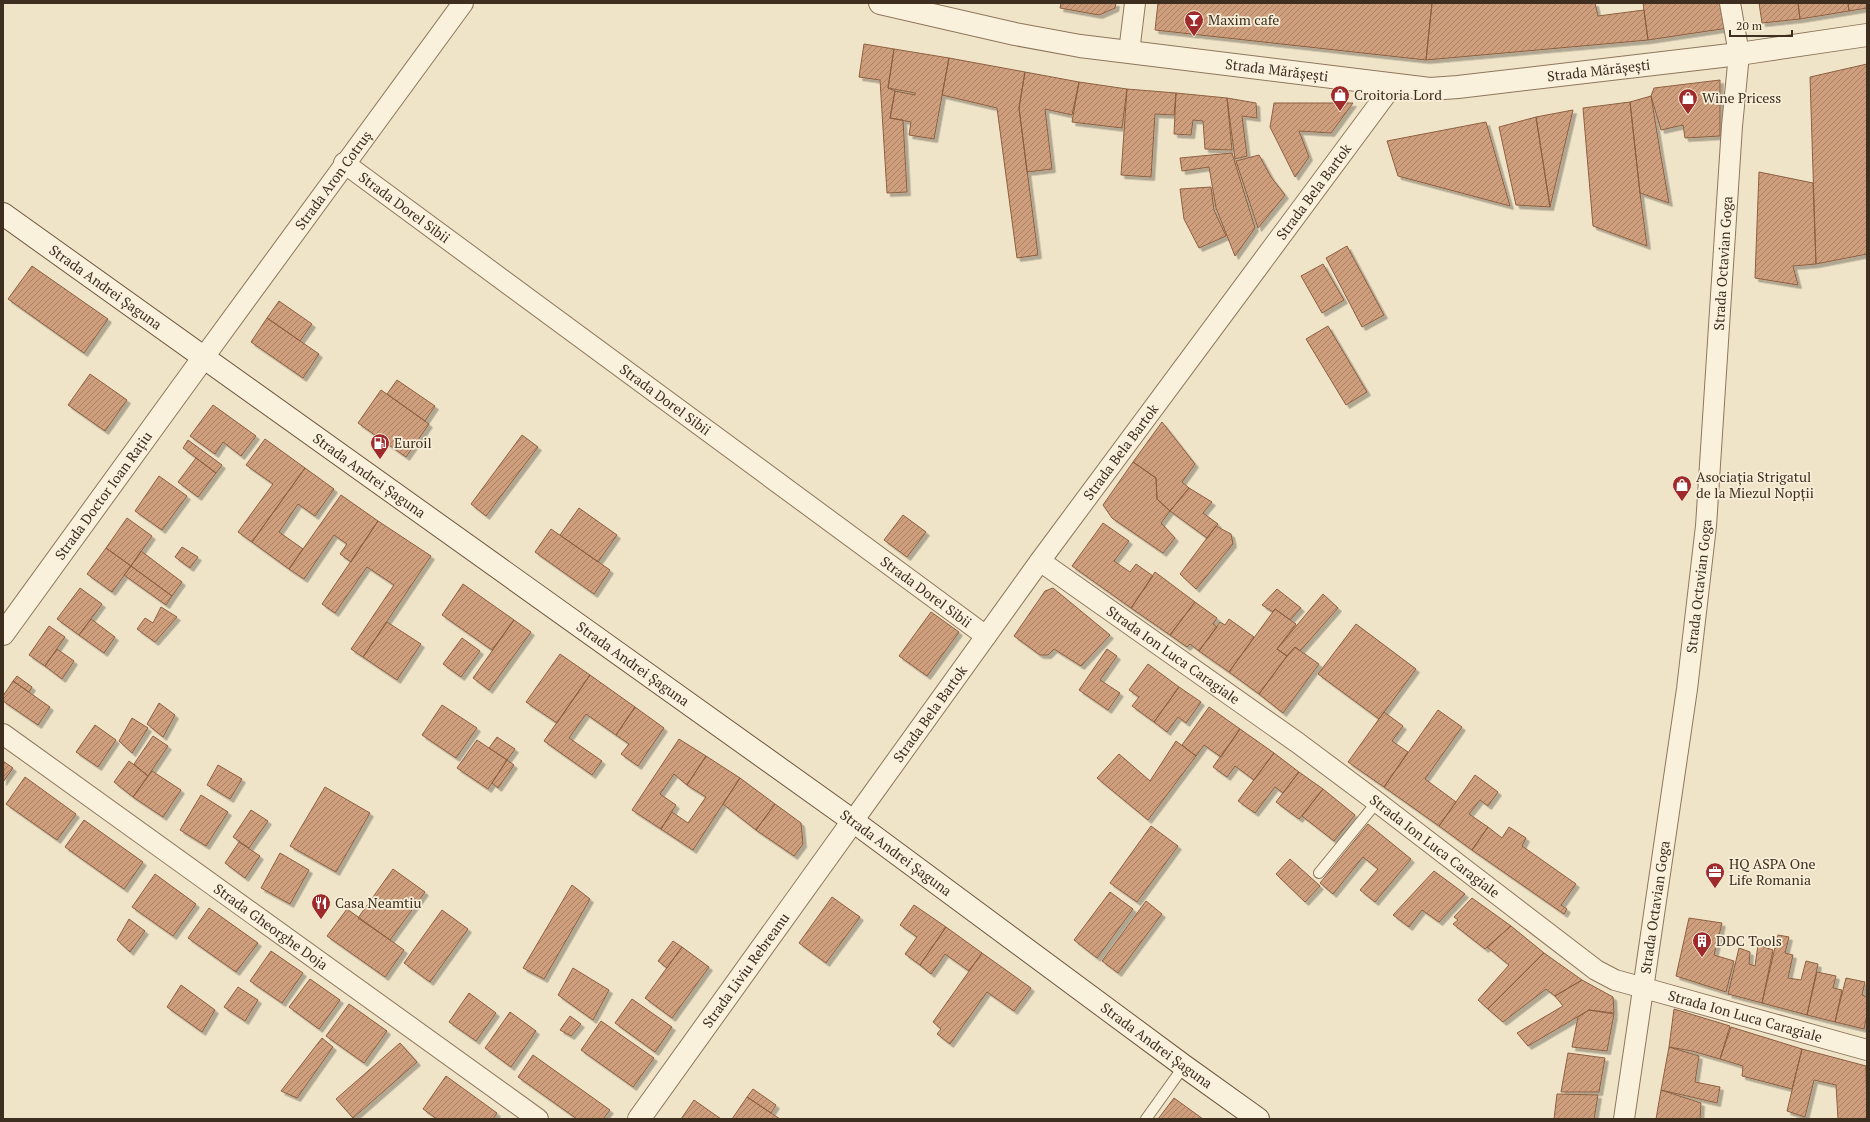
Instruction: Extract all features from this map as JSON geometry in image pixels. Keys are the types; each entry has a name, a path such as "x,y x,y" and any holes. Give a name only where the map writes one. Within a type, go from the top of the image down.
{"street":[{"name":"Strada Aron Cotruș","path":"204,356 344,163 463,3"},
{"name":"Strada Mărășești","path":"880,3 1015,34 1080,46 1393,85 1430,88 1458,87 1739,54 1867,35"},
{"path":"1129,52 1135,3"},
{"name":"Strada Octavian Goga","path":"1624,1119 1687,689 1706,526 1732,126 1739,54 1730,3"},
{"name":"Strada Bela Bartok","path":"852,821 1040,561 1393,85"},
{"name":"Strada Dorel Sibii","path":"344,163 986,636"},
{"name":"Strada Andrei Șaguna","path":"3,214 204,356 852,821 1258,1119"},
{"name":"Strada Doctor Ioan Rațiu","path":"3,634 204,356"},
{"name":"Strada Ion Luca Caragiale","path":"1040,561 1298,743 1596,970 1616,980 1867,1050"},
{"name":"Strada Gheorghe Doja","path":"3,734 538,1119"},
{"name":"Strada Liviu Rebreanu","path":"639,1119 852,821"}],"lane":[{"path":"1319,873 1377,802"},
{"path":"1146,1119 1184,1066"}],"building":[{"path":"1061,3 1116,3 1115,8 1099,15 1060,8"},
{"path":"1158,3 1432,3 1426,60 1155,30"},
{"path":"1432,3 1595,3 1598,16 1644,10 1648,40 1426,60"},
{"path":"1643,3 1725,3 1728,28 1648,40"},
{"path":"1759,3 1798,3 1800,19 1762,23"},
{"path":"1798,3 1848,3 1849,11 1800,19"},
{"path":"1848,3 1867,3 1867,8 1849,11"},
{"path":"864,44 894,49 888,88 895,91 890,118 903,120 907,192 887,193 880,80 859,77"},
{"path":"894,49 949,58 934,139 909,135 911,122 890,118 895,91 915,95 915,93 888,88"},
{"path":"949,58 1025,72 1019,108 1038,255 1017,258 997,108 942,95"},
{"path":"1867,64 1867,254 1816,264 1810,77"},
{"path":"1025,72 1079,82 1072,115 1045,109 1052,169 1027,172 1019,108"},
{"name":"Wine Pricess","path":"1720,80 1720,136 1685,138 1683,125 1661,130 1651,96 1654,88"},
{"path":"1079,82 1127,89 1122,128 1072,122"},
{"path":"1127,89 1176,93 1174,115 1155,114 1151,177 1121,175"},
{"path":"1176,93 1227,98 1232,150 1205,149 1203,121 1193,120 1191,135 1174,134"},
{"path":"1651,96 1669,203 1640,193 1630,102"},
{"path":"1227,98 1256,103 1257,118 1242,116 1247,156 1235,159"},
{"path":"1630,102 1647,246 1593,226 1583,108"},
{"path":"1274,103 1353,103 1331,133 1299,131 1309,157 1295,177 1270,127"},
{"path":"1573,110 1550,207 1536,117"},
{"path":"1536,117 1550,207 1516,205 1499,127"},
{"path":"1486,122 1510,206 1398,176 1387,141"},
{"path":"1232,153 1255,228 1235,256 1216,208 1209,167 1182,171 1180,158"},
{"path":"1259,155 1271,177 1285,195 1258,228 1236,161"},
{"path":"1759,172 1813,183 1816,264 1793,266 1798,285 1755,278"},
{"path":"1211,187 1214,210 1226,236 1199,248 1184,219 1180,189"},
{"path":"1347,246 1384,315 1362,327 1326,258"},
{"path":"1323,264 1344,300 1322,313 1301,276"},
{"path":"32,266 108,319 84,353 8,299"},
{"path":"279,301 312,324 300,341 267,318"},
{"path":"267,318 319,354 303,378 251,342"},
{"path":"1328,326 1367,392 1346,405 1306,339"},
{"path":"90,374 127,400 105,431 68,405"},
{"path":"397,380 435,406 425,421 387,394"},
{"path":"381,390 429,424 406,457 358,423"},
{"path":"213,405 256,436 241,456 223,442 215,454 190,436"},
{"path":"1162,422 1195,464 1182,482 1189,488 1170,511 1157,499 1156,478 1133,462"},
{"path":"522,435 538,447 486,516 471,504"},
{"path":"265,439 305,468 252,542 238,532 273,484 246,465"},
{"path":"188,440 222,465 216,473 183,448"},
{"path":"196,458 216,473 198,497 178,482"},
{"path":"1133,462 1156,478 1157,499 1170,511 1161,523 1175,538 1163,553 1112,518 1103,505"},
{"path":"305,468 334,489 315,516 298,504 279,532 303,549 289,569 252,542"},
{"path":"159,476 187,496 162,530 135,511"},
{"path":"1189,488 1212,502 1203,513 1218,524 1207,538 1170,511"},
{"path":"341,495 378,521 351,562 340,554 347,544 334,535 304,579 289,569"},
{"path":"579,508 617,535 598,562 560,535"},
{"path":"903,515 926,532 907,557 884,540"},
{"path":"127,518 152,536 131,566 106,548"},
{"path":"378,521 431,556 363,657 351,649 394,585 367,567 335,613 322,604"},
{"path":"1103,523 1129,541 1114,561 1130,572 1136,564 1153,576 1131,608 1072,566"},
{"path":"1216,526 1231,534 1233,544 1196,589 1180,574"},
{"path":"551,529 610,570 594,594 535,552"},
{"path":"182,547 198,557 190,568 175,557"},
{"path":"106,548 131,566 112,592 87,574"},
{"path":"141,551 182,582 172,596 131,566"},
{"path":"131,566 172,596 166,605 124,575"},
{"path":"1155,572 1195,602 1170,635 1131,608"},
{"path":"463,584 514,620 492,650 442,615"},
{"path":"80,588 102,604 79,635 57,619"},
{"path":"1053,588 1110,635 1081,666 1054,649 1048,655 1040,655 1014,636 1045,591"},
{"path":"1277,589 1301,608 1290,620 1275,609 1273,612 1262,605"},
{"path":"1323,594 1338,608 1300,651 1295,647 1287,656 1277,649"},
{"path":"1195,602 1217,618 1213,624 1217,627 1199,651 1190,644 1187,647 1170,635"},
{"path":"161,607 177,617 155,642 137,629 145,618 153,623"},
{"path":"1275,609 1296,624 1277,649 1287,656 1259,694 1229,672"},
{"path":"931,612 959,632 927,676 899,656"},
{"path":"91,619 115,637 104,653 79,635"},
{"path":"1229,619 1254,637 1229,672 1199,651 1220,622 1225,625"},
{"path":"514,620 531,632 489,690 473,678"},
{"path":"387,622 421,644 397,680 363,657"},
{"path":"1356,624 1416,669 1379,719 1318,674"},
{"path":"49,626 65,637 45,666 29,655"},
{"path":"462,638 480,651 461,677 443,664"},
{"path":"1295,647 1319,664 1283,713 1259,694"},
{"path":"57,649 74,661 62,679 45,666"},
{"path":"1107,649 1117,656 1100,680 1120,693 1108,710 1079,690"},
{"path":"560,654 590,675 557,723 526,702"},
{"path":"1148,664 1179,687 1154,722 1132,706 1139,697 1129,690"},
{"path":"590,675 635,707 616,735 586,714 569,738 602,761 592,775 544,741"},
{"path":"17,676 32,687 29,692 13,681"},
{"path":"13,681 50,707 38,725 3,701 3,696"},
{"path":"1179,687 1201,702 1186,723 1178,717 1167,732 1154,722"},
{"path":"159,703 175,715 163,737 147,724"},
{"path":"442,705 477,728 456,758 422,735"},
{"path":"635,707 664,728 638,766 621,754 629,744 616,735"},
{"path":"1209,707 1240,729 1221,757 1204,745 1196,756 1182,745"},
{"path":"1438,710 1462,727 1425,779 1456,802 1439,826 1384,787"},
{"path":"1384,712 1403,726 1392,741 1408,752 1384,787 1348,762"},
{"path":"132,718 148,728 132,753 119,741"},
{"path":"95,725 116,740 98,767 76,752"},
{"path":"1240,729 1274,753 1254,780 1235,766 1227,777 1213,767"},
{"path":"153,736 168,746 148,776 134,764"},
{"path":"497,737 515,749 507,760 489,748"},
{"path":"679,739 706,756 687,785 674,774 660,794 676,805 661,829 632,810"},
{"path":"477,740 507,760 488,789 457,768"},
{"path":"1176,741 1196,756 1148,820 1097,778 1119,754 1150,781"},
{"path":"1274,753 1299,772 1283,793 1275,787 1255,813 1238,801"},
{"path":"706,756 740,778 693,850 661,829 672,812 688,823 706,797 687,785"},
{"path":"507,760 514,765 498,788 492,783"},
{"path":"3,761 13,768 3,782"},
{"path":"129,761 148,776 133,797 114,782"},
{"path":"218,765 242,779 230,799 207,785"},
{"path":"152,771 181,790 163,817 133,797"},
{"path":"1299,772 1323,789 1299,819 1276,802"},
{"path":"1475,775 1498,792 1488,806 1480,800 1469,814 1488,827 1472,850 1439,826"},
{"path":"25,777 76,814 57,840 6,804"},
{"path":"740,778 775,804 756,830 723,804"},
{"path":"325,787 370,813 336,872 290,846"},
{"path":"1323,789 1355,815 1334,841 1302,816"},
{"path":"201,795 228,812 206,846 180,830"},
{"path":"775,804 801,823 803,844 794,856 756,830"},
{"path":"251,810 268,821 249,848 233,837"},
{"path":"84,820 143,862 124,889 65,847"},
{"path":"1368,824 1411,859 1375,902 1360,890 1378,869 1363,857 1333,894 1320,883"},
{"path":"1151,826 1178,846 1137,902 1110,883"},
{"path":"1488,827 1502,838 1509,827 1526,838 1522,846 1576,884 1561,905 1567,909 1564,914 1472,850"},
{"path":"239,842 260,856 245,878 225,863"},
{"path":"280,853 309,870 290,904 261,888"},
{"path":"1290,859 1320,886 1305,902 1276,874"},
{"path":"393,869 425,892 390,940 358,918"},
{"path":"1434,871 1465,894 1439,922 1422,910 1409,927 1393,915"},
{"path":"155,874 196,904 173,936 132,907"},
{"path":"572,885 590,899 544,979 523,968"},
{"path":"1110,892 1133,909 1097,958 1074,940"},
{"path":"832,897 860,917 826,963 799,943"},
{"path":"1472,898 1511,926 1485,949 1453,924 1458,920 1454,917"},
{"path":"1146,901 1162,914 1118,973 1102,961"},
{"path":"914,905 946,927 920,965 905,954 917,937 900,925"},
{"path":"209,908 258,943 236,972 188,938"},
{"path":"347,909 404,950 385,977 327,936"},
{"path":"442,910 468,929 430,982 404,963"},
{"name":"DDC Tools","path":"1689,918 1722,923 1714,955 1734,961 1726,992 1676,976"},
{"path":"129,919 145,931 130,952 117,940"},
{"path":"1511,926 1544,953 1488,1009 1478,1000 1509,965 1487,947"},
{"path":"946,927 982,953 969,971 945,954 931,974 920,965"},
{"path":"1778,935 1789,937 1785,953 1793,955 1788,978 1801,980 1806,961 1818,964 1807,1015 1762,1003"},
{"path":"673,941 682,947 667,968 658,961"},
{"path":"1758,945 1773,950 1762,1003 1728,994 1739,948 1750,952 1749,964 1755,966"},
{"path":"682,947 709,967 672,1018 645,998"},
{"path":"271,951 303,973 282,1003 250,981"},
{"path":"982,953 1031,988 1014,1011 987,992 950,1044 937,1034 941,1029 933,1022"},
{"path":"1544,953 1582,980 1555,996 1546,989 1503,1022 1488,1009"},
{"path":"573,968 609,990 593,1020 558,995"},
{"path":"1817,972 1836,976 1833,988 1842,990 1835,1022 1807,1015"},
{"path":"1846,978 1865,982 1862,995 1867,997 1867,1014 1864,1029 1835,1022"},
{"path":"310,979 340,1000 319,1029 289,1007"},
{"path":"1582,980 1613,997 1614,1013 1589,1010 1528,1046 1517,1033 1563,1006 1555,996"},
{"path":"181,985 215,1010 202,1032 167,1007"},
{"path":"238,987 258,1000 245,1021 224,1007"},
{"path":"469,993 496,1013 476,1041 449,1022"},
{"path":"632,999 672,1027 655,1052 615,1023"},
{"path":"349,1004 387,1031 364,1063 326,1036"},
{"path":"1674,1009 1730,1026 1720,1059 1692,1051 1669,1047"},
{"path":"1589,1010 1614,1014 1607,1051 1572,1047 1578,1017"},
{"path":"510,1012 536,1031 511,1067 485,1048"},
{"path":"570,1016 581,1024 571,1036 560,1030"},
{"path":"601,1021 654,1058 633,1087 581,1050"},
{"path":"1731,1027 1802,1049 1792,1089 1742,1076 1743,1066 1720,1059"},
{"path":"322,1038 333,1047 297,1098 281,1091"},
{"path":"400,1043 417,1062 353,1118 336,1099"},
{"path":"1669,1047 1699,1056 1695,1082 1720,1087 1717,1103 1661,1090"},
{"path":"1802,1049 1866,1066 1867,1119 1838,1119 1836,1085 1814,1080 1805,1117 1787,1111"},
{"path":"1568,1053 1605,1058 1599,1092 1561,1092"},
{"path":"533,1055 610,1110 603,1119 577,1119 518,1077"},
{"path":"446,1076 497,1113 493,1119 437,1119 423,1109"},
{"path":"753,1089 776,1105 771,1113 747,1097"},
{"path":"1661,1090 1701,1103 1700,1119 1656,1119"},
{"path":"1557,1094 1598,1095 1594,1119 1554,1119"},
{"path":"747,1097 780,1119 732,1119"},
{"path":"1174,1098 1203,1119 1158,1119"},
{"path":"694,1100 721,1119 681,1119"}],"place":[{"name":"Maxim cafe","path":"1194,37"},
{"name":"Croitoria Lord","path":"1340,112"},
{"name":"Wine Pricess","path":"1688,115"},
{"name":"Euroil","path":"380,460"},
{"name":"Asociația Strigatul de la Miezul Nopții","path":"1682,502"},
{"name":"HQ ASPA One Life Romania","path":"1715,889"},
{"name":"Casa Neamtiu","path":"321,920"},
{"name":"DDC Tools","path":"1702,958"}]}
